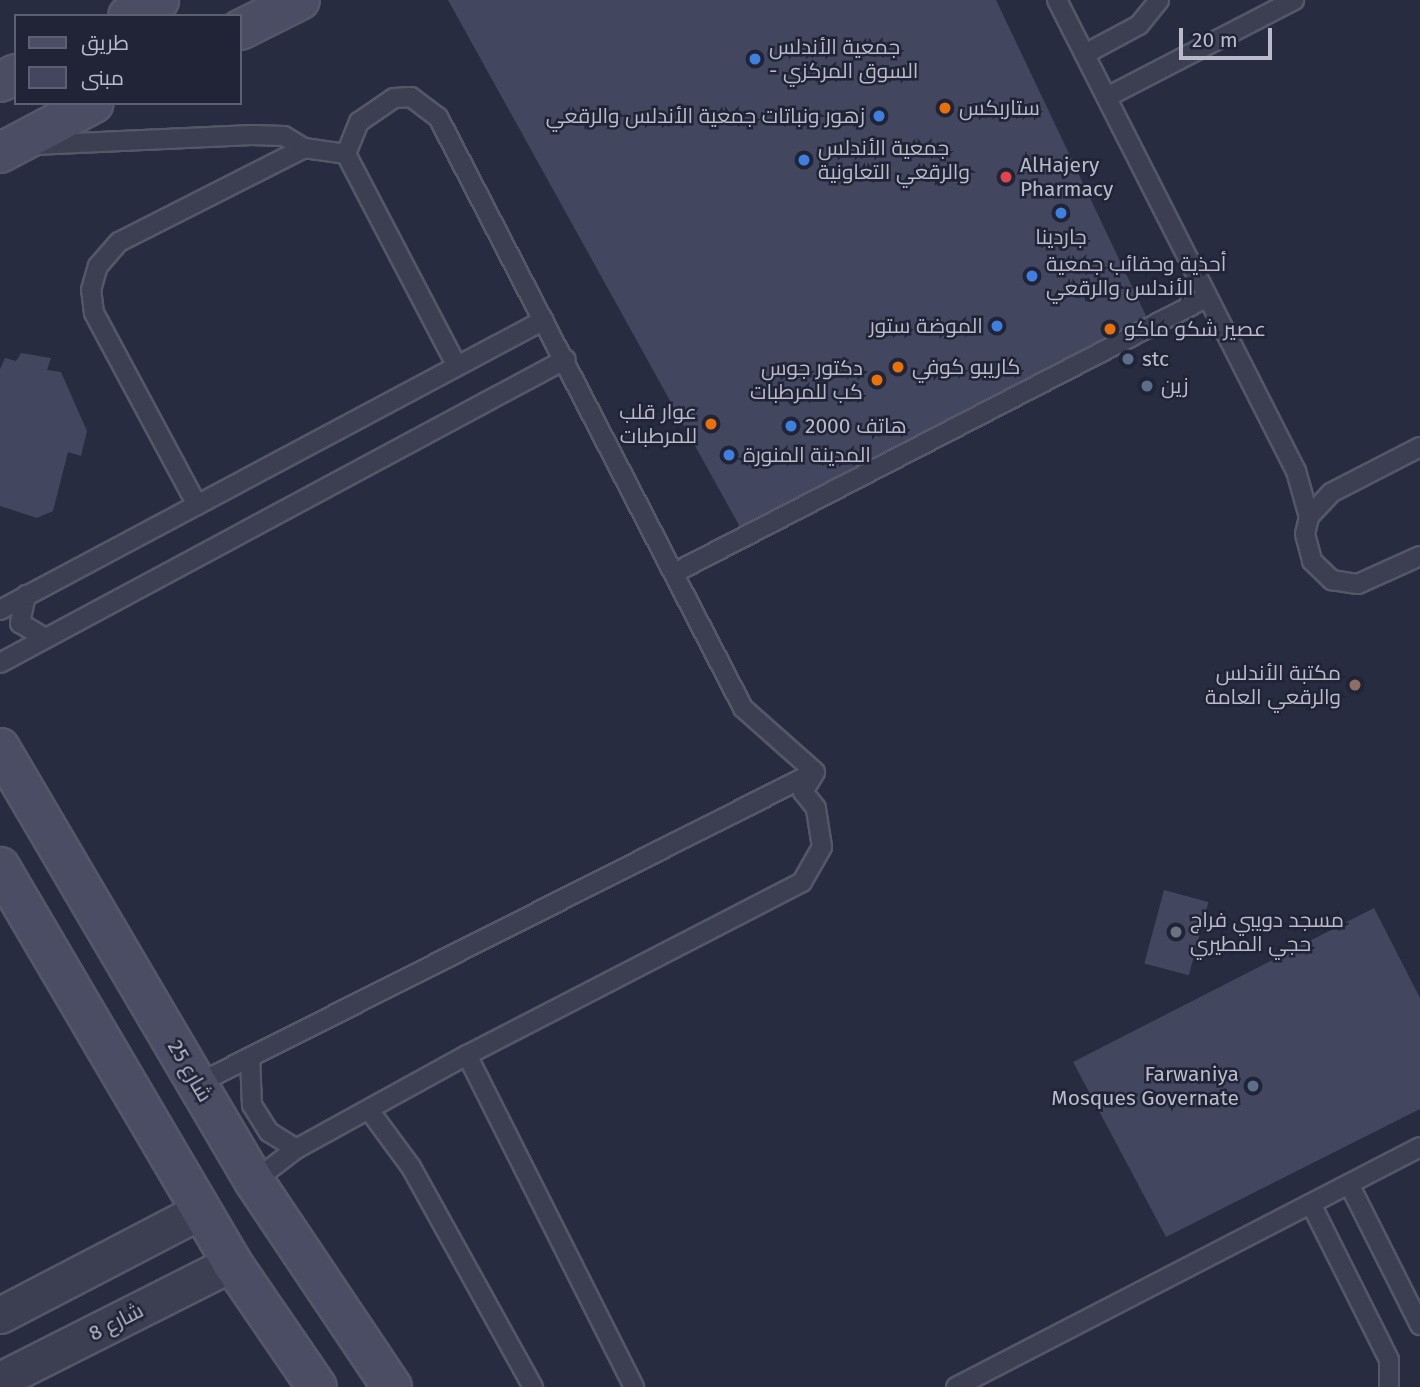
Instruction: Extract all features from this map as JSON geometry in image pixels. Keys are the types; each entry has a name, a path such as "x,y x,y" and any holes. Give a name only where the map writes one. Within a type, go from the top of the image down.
{"street":[{"path":"132,14 159,0"},
{"path":"242,29 300,0"},
{"path":"6,149 90,105"},
{"name":"شارع 25","path":"0,748 254,1181 392,1387"},
{"path":"0,867 200,1211 232,1263 317,1387"},
{"path":"0,1315 200,1211"},
{"name":"شارع 8","path":"0,1380 232,1263"}],"lane":[{"path":"1057,0 1204,299 1296,471 1309,517 1305,534 1312,561 1332,580 1359,584 1420,556"},
{"path":"1085,54 1139,25 1159,0"},
{"path":"1107,97 1294,0"},
{"path":"457,366 346,154 359,122 374,107 394,97 426,104 566,359 743,708 815,772"},
{"path":"6,149 252,135 284,136 304,148 346,154"},
{"path":"197,505 94,313 90,290 98,266 118,242 304,148"},
{"path":"676,572 1204,299"},
{"path":"0,610 544,320"},
{"path":"0,663 566,359"},
{"path":"1309,517 1331,493 1420,447"},
{"path":"26,595 20,623 45,638"},
{"path":"254,1181 296,1149 467,1055 802,882 822,847 816,808 803,792 815,772"},
{"path":"197,1084 815,772"},
{"path":"467,1055 634,1387"},
{"path":"250,1058 251,1105 269,1132 296,1149"},
{"path":"369,1110 411,1167 533,1387"},
{"path":"956,1387 1420,1147"},
{"path":"1349,1184 1420,1325"},
{"path":"1311,1204 1389,1360 1389,1387"}],"building":[{"name":"جمعية الأندلس والرقعي التعاونية","path":"448,0 996,0 1148,320 740,527"},
{"path":"21,353 51,358 47,370 61,372 87,431 81,456 68,452 53,511 37,518 0,506 0,369 5,358 16,361"},
{"name":"مسجد دويبي فراج حجي المطيري","path":"1164,890 1208,902 1189,975 1144,963"},
{"name":"Farwaniya Mosques Governate","path":"1374,908 1420,998 1420,1109 1166,1237 1073,1062"}],"place":[{"name":"جمعية الأندلس - السوق المركزي","path":"755,59"},
{"name":"ستاربكس","path":"945,108"},
{"name":"زهور ونباتات جمعية الأندلس والرقعي","path":"879,116"},
{"name":"جمعية الأندلس والرقعي التعاونية","path":"804,160"},
{"name":"AlHajery Pharmacy","path":"1006,177"},
{"name":"جاردينا","path":"1061,213"},
{"name":"أحذية وحقائب جمعية الأندلس والرقعي","path":"1032,276"},
{"name":"الموضة ستور","path":"997,326"},
{"name":"عصير شكو ماكو","path":"1110,329"},
{"name":"stc","path":"1128,359"},
{"name":"كاريبو كوفي","path":"898,367"},
{"name":"دكتور جوس كب للمرطبات","path":"877,380"},
{"name":"زين","path":"1147,386"},
{"name":"عوار قلب للمرطبات","path":"711,424"},
{"name":"هاتف 2000","path":"791,426"},
{"name":"المدينة المنورة","path":"729,455"},
{"name":"مكتبة الأندلس والرقعي العامة","path":"1355,685"},
{"name":"مسجد دويبي فراج حجي المطيري","path":"1176,932"},
{"name":"Farwaniya Mosques Governate","path":"1253,1086"}]}
